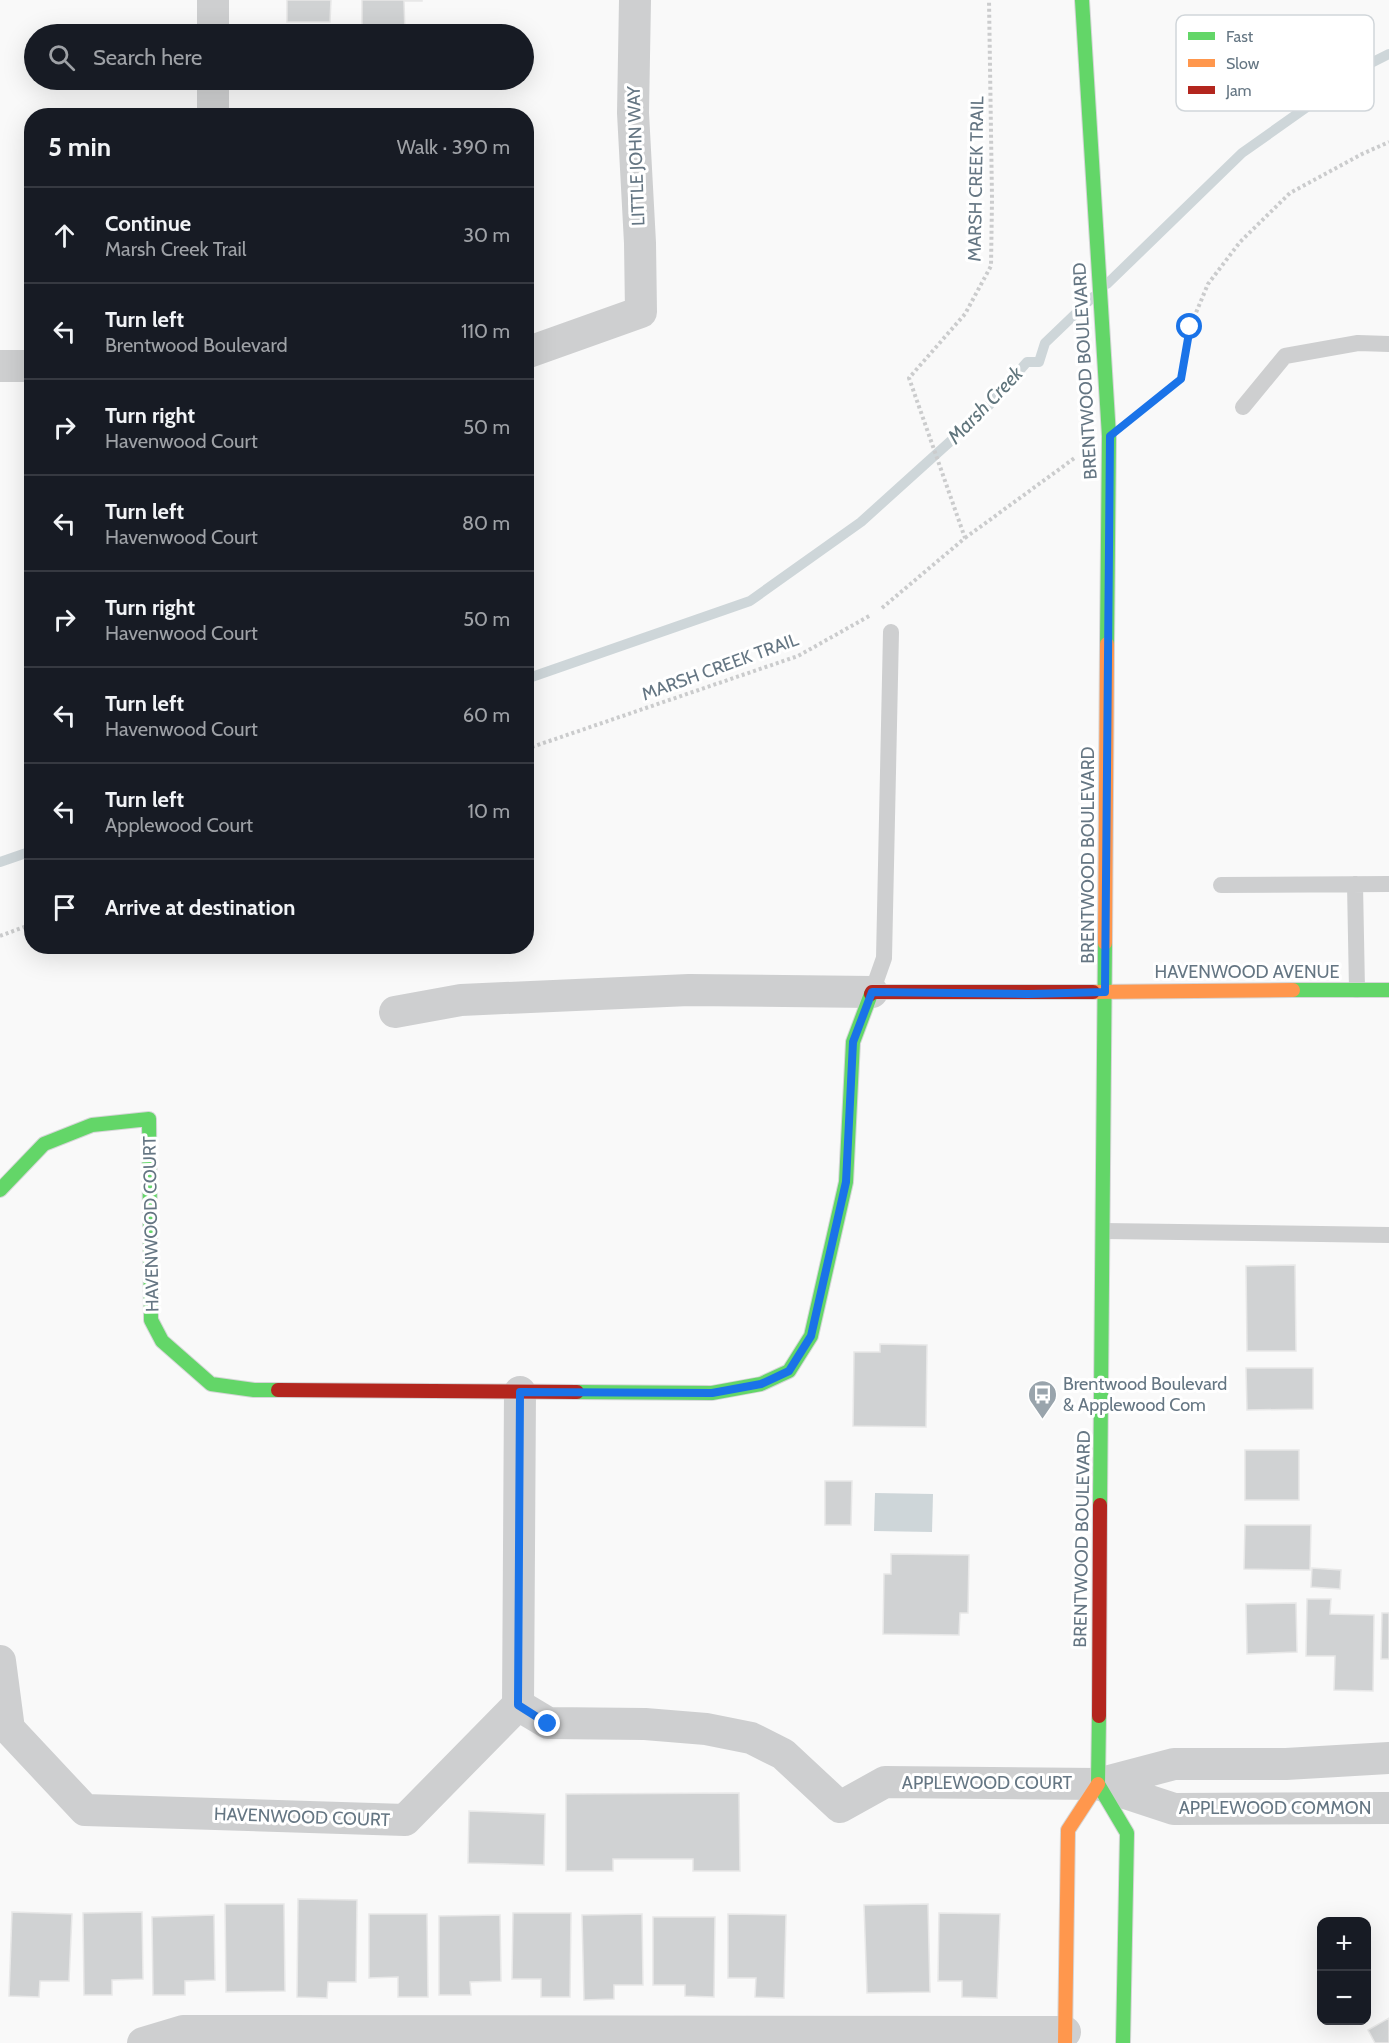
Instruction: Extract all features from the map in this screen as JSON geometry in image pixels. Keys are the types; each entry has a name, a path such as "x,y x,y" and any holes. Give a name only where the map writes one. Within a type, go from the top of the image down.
{"main road":[{"name":"BRENTWOOD BOULEVARD","path":"1082,0 1110,436 1098,1784"},
{"name":"HAVENWOOD AVENUE","path":"1105,992 1389,990"},
{"path":"872,992 1028,994 1105,992"},
{"name":"HAVENWOOD COURT","path":"0,1190 44,1144 92,1125 149,1119 152,1320 162,1341 211,1384 254,1390 712,1393 761,1384 789,1371 811,1336 846,1182 853,1042 872,992"},
{"path":"1065,2037 1068,1830 1098,1784 1127,1833 1123,2043"}],"street":[{"path":"213,0 213,24"},
{"name":"LITTLE JOHN WAY","path":"534,350 641,312 633,113 635,0"},
{"path":"213,90 213,108"},
{"path":"0,366 24,366"},
{"path":"395,1012 461,1000 676,990 872,992"},
{"path":"518,1705 520,1392"},
{"name":"HAVENWOOD COURT","path":"0,1660 9,1729 85,1810 405,1820 518,1705"},
{"name":"APPLEWOOD COURT","path":"518,1705 548,1724 645,1724 706,1729 752,1738 783,1754 840,1807 885,1782 1098,1784"},
{"path":"1098,1784 1174,1764 1286,1764 1389,1758"},
{"name":"APPLEWOOD COMMON","path":"1098,1784 1174,1809 1389,1808"},
{"path":"143,2043 183,2031 1065,2037"}],"lane":[{"path":"1243,407 1284,356 1358,344 1389,344"},
{"path":"872,992 884,958 891,632"},
{"path":"1354,884 1357,990"},
{"path":"1221,885 1389,884"},
{"path":"1104,1231 1389,1235"}],"path":[{"name":"MARSH CREEK TRAIL","path":"965,538 909,378 965,314 991,266 989,0"},
{"name":"MARSH CREEK TRAIL","path":"534,746 798,656 879,610 965,538 1066,463 1110,436 1181,379 1190,327 1208,284 1240,242 1290,194 1362,154 1389,142"},
{"path":"0,936 24,927"}],"shaded area":[{"path":"875,1493 933,1494 932,1532 874,1531"}],"building":[{"path":"287,0 331,0 330,22 287,22"},
{"path":"362,0 422,0 404,1 405,24 362,24"},
{"path":"1295,1265 1296,1351 1247,1351 1246,1266"},
{"path":"880,1344 927,1345 926,1427 853,1426 854,1352 880,1352"},
{"path":"1246,1368 1313,1368 1313,1409 1247,1410"},
{"path":"1245,1450 1299,1450 1299,1500 1245,1500"},
{"path":"825,1481 852,1481 851,1525 825,1525"},
{"path":"1245,1525 1311,1525 1310,1570 1244,1569"},
{"path":"891,1554 969,1555 968,1613 960,1613 959,1635 883,1634 884,1574 891,1574"},
{"path":"1312,1568 1341,1570 1340,1589 1311,1587"},
{"path":"1307,1599 1331,1599 1330,1614 1374,1615 1373,1691 1334,1690 1335,1656 1306,1656"},
{"path":"1296,1603 1297,1652 1247,1654 1246,1604"},
{"path":"1382,1613 1389,1613 1389,1659 1381,1659"},
{"path":"739,1793 740,1871 693,1871 693,1859 613,1859 613,1871 566,1871 566,1794"},
{"path":"469,1811 545,1814 544,1865 468,1863"},
{"path":"298,1899 357,1900 356,1982 328,1982 327,1998 297,1997"},
{"path":"225,1904 284,1904 285,1991 226,1992"},
{"path":"928,1904 930,1992 867,1993 864,1905"},
{"path":"12,1912 72,1914 69,1981 40,1981 39,1997 9,1996"},
{"path":"142,1912 143,1979 112,1980 112,1995 84,1995 83,1913"},
{"path":"513,1913 571,1913 570,1997 541,1997 541,1979 512,1979"},
{"path":"939,1913 1000,1914 997,1998 962,1997 962,1981 938,1981"},
{"path":"369,1914 427,1914 428,1997 398,1997 398,1977 369,1978"},
{"path":"642,1914 643,1985 614,1985 614,1999 584,2000 582,1915"},
{"path":"728,1914 786,1915 784,1998 755,1997 756,1978 728,1978"},
{"path":"214,1915 215,1980 185,1981 185,1995 153,1995 152,1917"},
{"path":"500,1915 501,1981 470,1982 471,1995 439,1995 439,1916"},
{"path":"653,1917 715,1917 714,1997 685,1996 685,1985 653,1985"},
{"path":"1389,2018 1389,2043 1375,2043 1368,2030"}],"waterway":[{"name":"Marsh Creek","path":"1374,62 1389,54"},
{"name":"Marsh Creek","path":"1107,284 1242,153 1301,111"},
{"name":"Marsh Creek","path":"534,676 750,601 861,522 984,411 1027,362 1039,362 1045,343 1093,297"},
{"name":"Marsh Creek","path":"0,862 24,854"}],"traffic: fast":[{"path":"1082,0 1109,436 1107,644"},
{"path":"1100,1505 1105,943"},
{"path":"1293,990 1389,990"},
{"path":"577,1392 712,1393 761,1384 789,1371 811,1336 846,1182 853,1042 871,994"},
{"path":"0,1190 44,1144 92,1125 149,1119 151,1320 162,1341 211,1384 254,1390 278,1390"},
{"path":"1099,1716 1098,1784 1127,1833 1123,2043"}],"traffic: slow":[{"path":"1105,943 1107,644"},
{"path":"1093,992 1293,990"},
{"path":"1065,2043 1068,1830 1098,1784"}],"traffic: jam":[{"path":"871,994 872,992 1093,992"},
{"path":"278,1390 577,1392"},
{"path":"1099,1716 1100,1505"}],"place":[{"name":"Brentwood Boulevard & Applewood Com","path":"1042,1420"}],"route":[{"path":"548,1724 518,1705 520,1392 712,1393 761,1384 789,1371 811,1336 846,1182 853,1042 872,992 1028,994 1105,992 1110,436 1181,379 1190,327"}]}
